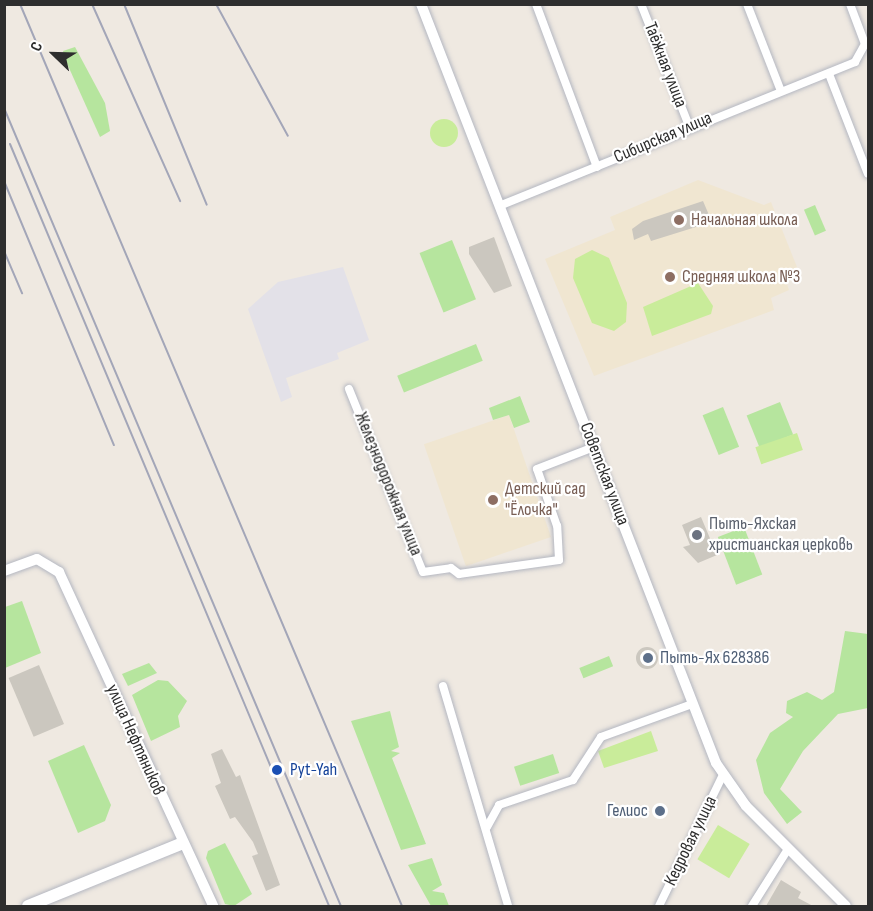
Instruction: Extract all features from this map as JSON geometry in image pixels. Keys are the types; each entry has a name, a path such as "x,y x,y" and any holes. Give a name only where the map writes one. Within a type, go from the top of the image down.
{"main road":[{"path":"28,906 183,843"}],"street":[{"path":"536,4 597,167"},
{"name":"Таёжная улица","path":"641,4 688,126"},
{"path":"747,4 780,91"},
{"name":"Сибирская улица","path":"499,206 597,167 688,126 829,74 864,53 850,4"},
{"name":"Советская улица","path":"421,5 692,704 723,775 788,849 846,906"},
{"path":"829,74 868,174"},
{"name":"Железнодорожная улица","path":"350,388 423,572 451,568 459,574 559,560 557,526 537,469 594,447"},
{"name":"улица Нефтяников","path":"4,571 37,560 59,572 213,906"},
{"path":"443,686 487,827 508,906"},
{"path":"487,827 499,805 573,780 601,737 692,704"},
{"name":"Кедровая улица","path":"659,906 723,775"},
{"path":"752,906 788,849"}],"shaded area":[{"name":"Средняя школа №3","path":"698,180 764,205 771,202 799,272 785,278 789,290 771,298 774,310 594,376 545,259 615,230 610,217"},
{"path":"343,267 369,340 337,353 339,359 286,378 292,397 281,402 248,309 278,282"},
{"name":"Детский сад \"Ёлочка\"","path":"509,415 551,537 466,566 424,444"}],"green space":[{"path":"75,47 105,103 110,131 100,137 65,59 63,51"},
{"path":"444,119 454,123 458,133 454,143 444,147 434,143 430,133 434,123"},
{"path":"815,205 826,231 815,235 804,210"},
{"path":"452,240 476,299 444,312 420,253"},
{"path":"592,250 609,258 627,303 626,322 614,331 592,323 573,278 575,259"},
{"path":"698,283 713,306 711,314 652,336 643,307"},
{"path":"476,344 483,361 404,393 397,376"},
{"path":"520,396 530,422 514,428 509,415 493,420 489,408"},
{"path":"780,402 793,434 760,448 747,415"},
{"path":"723,407 739,447 719,455 703,415"},
{"path":"797,433 803,450 761,464 755,447"},
{"path":"744,527 762,575 736,585 718,537"},
{"path":"22,601 41,653 5,668 5,607"},
{"path":"845,631 868,634 868,708 838,714 803,751 780,789 802,812 787,824 764,793 756,760 770,733 793,717 786,713 787,701 807,692 822,700 834,692"},
{"path":"609,656 613,666 583,678 579,668"},
{"path":"149,663 157,673 128,686 122,674"},
{"path":"158,680 168,681 187,701 178,716 180,727 151,741 132,695"},
{"path":"390,711 399,747 391,751 400,753 392,758 426,844 401,850 351,721"},
{"path":"651,731 658,751 604,768 598,751"},
{"path":"84,745 111,805 105,821 78,833 48,761"},
{"path":"553,754 559,773 520,786 514,767"},
{"path":"718,825 750,844 729,878 697,859"},
{"path":"225,843 252,894 234,906 225,904 206,858 208,851"},
{"path":"432,858 442,885 432,891 444,893 449,906 431,906 408,865"}],"building":[{"name":"Начальная школа","path":"703,201 712,222 651,241 648,234 634,240 632,229 643,221"},
{"path":"494,237 512,286 494,293 469,254 469,247"},
{"name":"Пыть-Яхская христианская церковь","path":"701,517 717,555 698,563 683,547 690,545 682,525"},
{"name":"Пыть-Ях 628386","path":"647,647 655,650 658,658 655,666 647,669 639,666 636,658 639,650"},
{"path":"39,665 64,724 34,737 9,678"},
{"path":"222,749 236,777 240,775 280,885 266,891 252,856 258,854 253,842 235,817 230,819 215,786 221,783 211,754"},
{"path":"781,880 801,892 798,898 813,906 766,906"}],"railway":[{"path":"20,4 402,906"},
{"path":"92,4 180,201"},
{"path":"124,4 207,205"},
{"path":"216,4 288,136"},
{"path":"4,108 341,906"},
{"path":"10,144 329,906"},
{"path":"4,181 114,445"},
{"path":"4,251 22,293"}],"place":[{"name":"Начальная школа","path":"679,220"},
{"name":"Средняя школа №3","path":"670,277"},
{"name":"Детский сад \"Ёлочка\"","path":"493,500"},
{"name":"Пыть-Яхская христианская церковь","path":"697,535"},
{"name":"Пыть-Ях 628386","path":"648,658"},
{"name":"Pyt-Yah","path":"277,770"},
{"name":"Гелиос","path":"660,811"}]}
